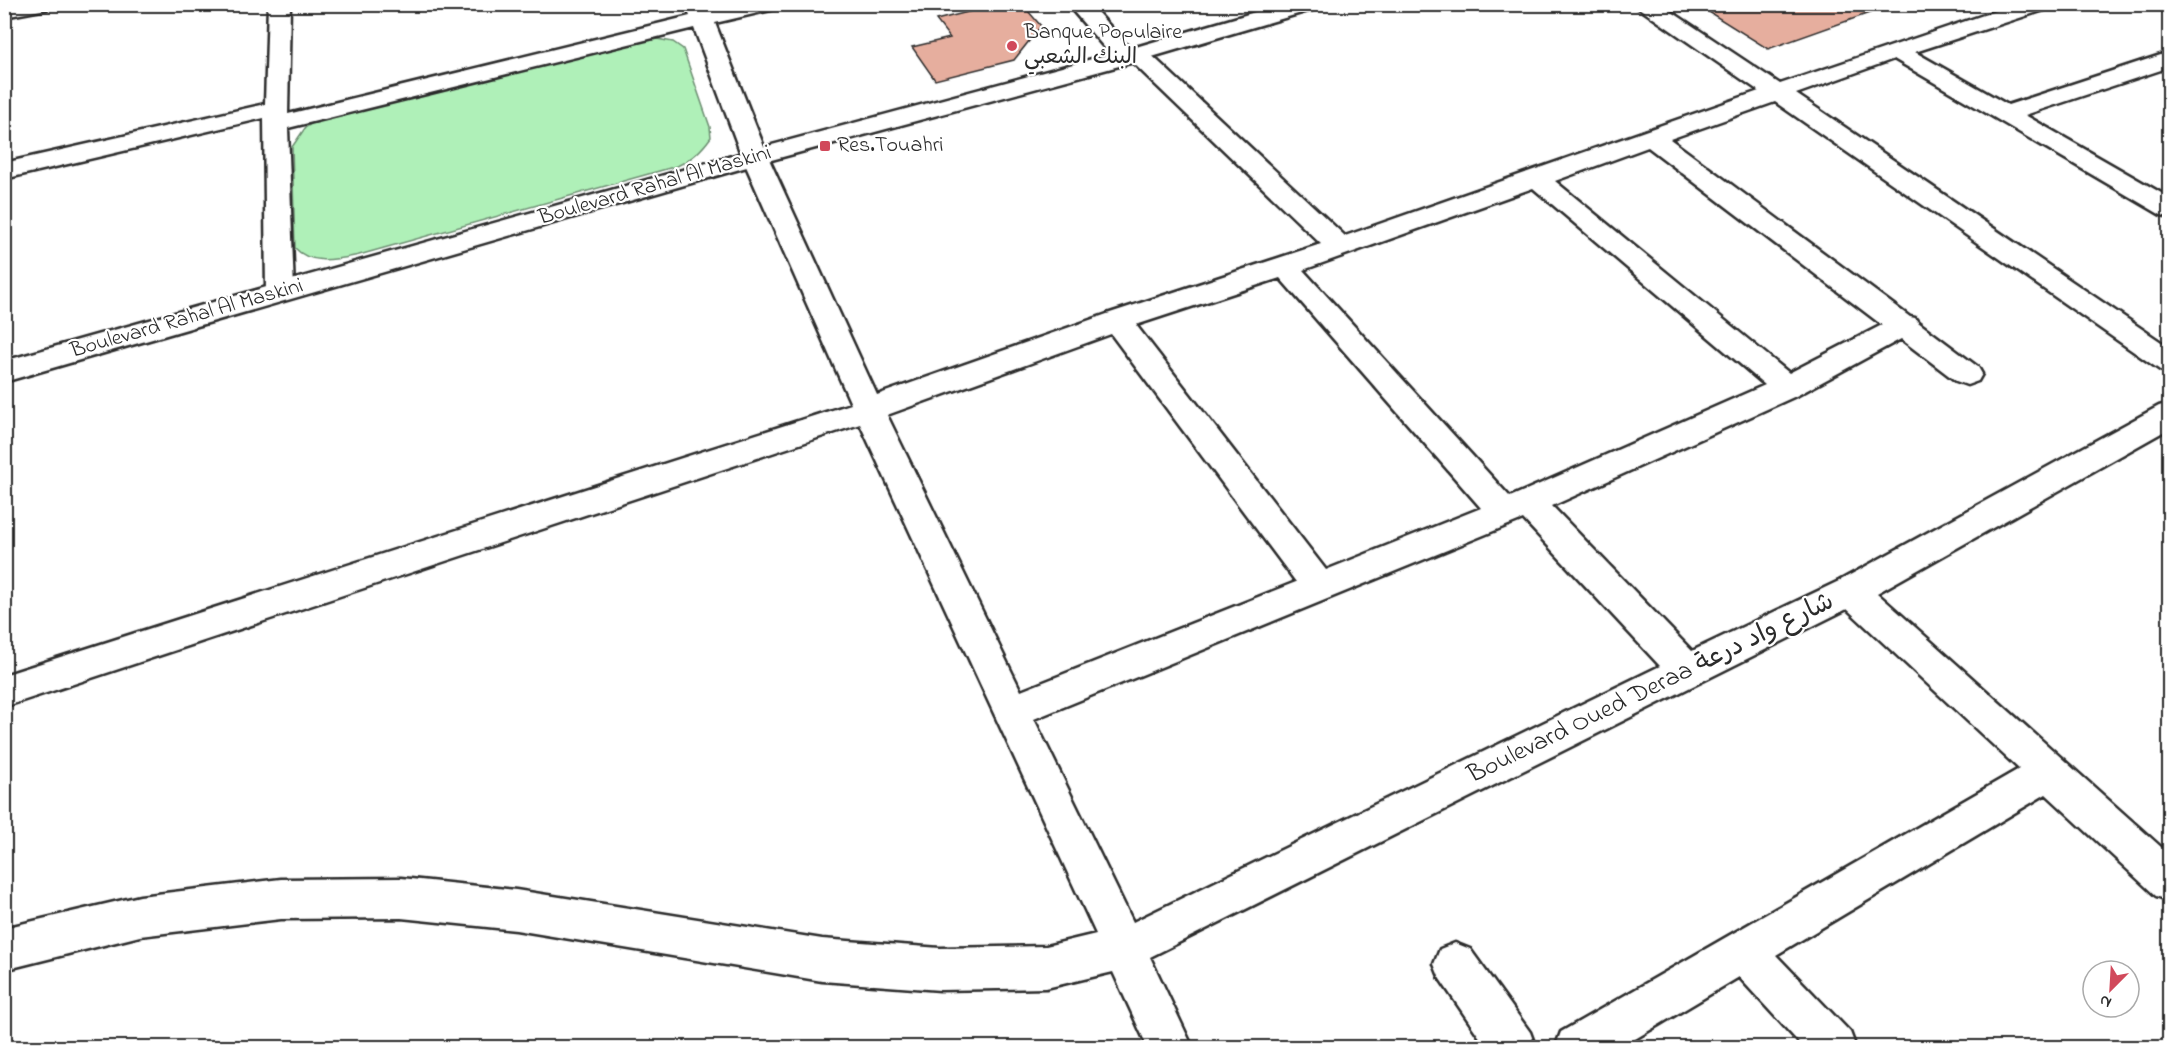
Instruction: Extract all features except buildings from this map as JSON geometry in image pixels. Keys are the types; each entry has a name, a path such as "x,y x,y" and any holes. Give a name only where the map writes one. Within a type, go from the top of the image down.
{"street":[{"path":"4,10 39,4"},
{"path":"279,4 277,116 280,291"},
{"path":"4,171 277,116 699,12 767,4"},
{"path":"1078,4 1341,248"},
{"name":"Boulevard Rahal Al Maskini","path":"4,372 280,291 755,157 1131,55 1306,4"},
{"path":"1644,4 1778,93 2169,363"},
{"path":"4,691 869,410 1117,321 1341,248 1896,51 2039,4"},
{"path":"699,12 755,157 869,410 1010,712 1171,1047"},
{"path":"1896,51 2005,114 2158,191 2169,209"},
{"path":"2005,114 2169,59"},
{"path":"1652,138 1967,374"},
{"path":"1537,179 1787,387"},
{"path":"1285,267 1516,507 1687,670"},
{"path":"1117,321 1319,587"},
{"path":"1010,712 1516,507 1787,387 1905,326"},
{"name":"Boulevard Oued Deraa شارع واد درعة","path":"4,949 140,916 281,899 389,898 516,910 822,960 940,969 1046,966 1124,948 1851,591 2169,414"},
{"path":"1851,591 2169,882"},
{"path":"1577,1047 2049,772"},
{"path":"1744,951 1834,1047"},
{"path":"1455,964 1514,1047"}],"green space":[{"path":"646,37 673,42 683,49 710,127 711,137 687,160 677,166 359,255 325,260 301,254 295,248 292,147 305,128 314,122"}],"place":[{"name":"Banque Populaire البنك الشعبي","path":"1012,46"},
{"name":"Res.Touahri","path":"825,146"}]}
